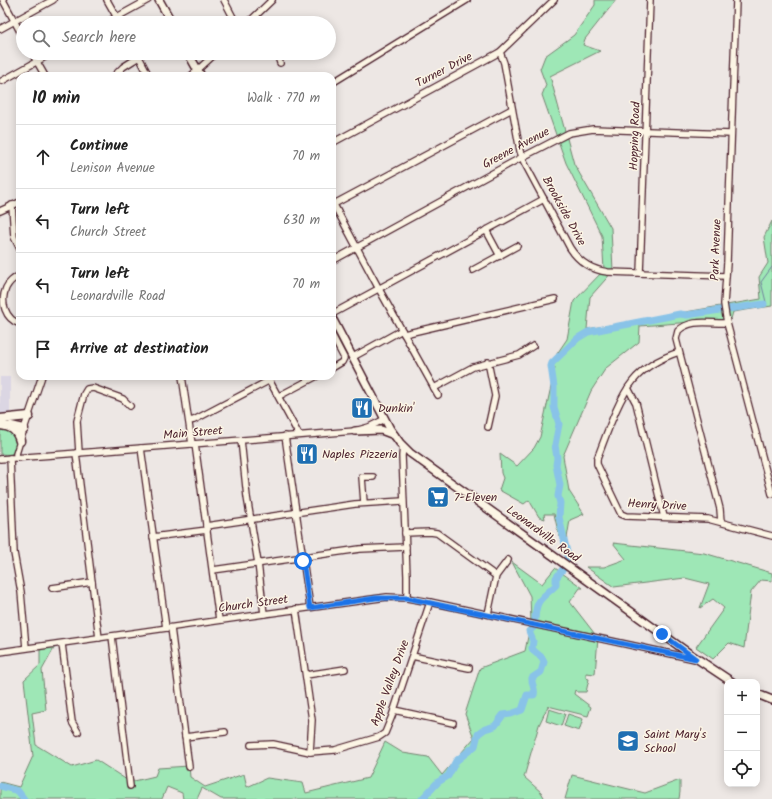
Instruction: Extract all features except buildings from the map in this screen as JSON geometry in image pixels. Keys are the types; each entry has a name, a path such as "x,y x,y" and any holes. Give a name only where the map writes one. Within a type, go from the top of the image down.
{"highway":[{"path":"0,419 29,416"},
{"path":"0,425 24,429"},
{"path":"10,426 19,435 20,441"}],"main road":[{"path":"159,0 168,16"},
{"path":"192,60 198,72"},
{"name":"Leonardville Road","path":"336,326 385,419 394,435 403,446 413,455 696,659 727,679"},
{"path":"355,431 381,430 394,435"},
{"path":"760,695 772,700"}],"street":[{"path":"3,0 16,25"},
{"path":"23,16 53,0"},
{"path":"107,0 116,16"},
{"path":"124,16 148,0"},
{"path":"224,0 232,16"},
{"path":"256,16 272,0"},
{"path":"336,81 466,0"},
{"name":"Turner Drive","path":"336,141 500,52 554,0"},
{"name":"Hopping Road","path":"640,273 650,0"},
{"name":"Park Avenue","path":"736,0 724,304 727,323 772,494"},
{"path":"0,29 14,21"},
{"name":"Brookside Drive","path":"500,52 522,157 570,248 582,261 593,268 602,271 726,276"},
{"path":"19,72 40,60"},
{"path":"118,72 132,60"},
{"path":"141,60 147,72"},
{"path":"200,72 210,60"},
{"path":"37,62 42,72"},
{"path":"2,81 16,73"},
{"path":"336,201 512,109"},
{"name":"Greene Avenue","path":"336,258 562,136 578,131 594,129 731,134"},
{"path":"336,312 544,199"},
{"path":"0,211 16,204"},
{"path":"12,205 14,237 16,241"},
{"path":"336,209 438,395"},
{"path":"486,230 500,256"},
{"path":"473,270 517,246"},
{"path":"16,278 8,284 2,296 3,307 10,318 16,322"},
{"path":"353,358 403,332 555,298"},
{"path":"721,522 720,509 676,336 678,331 684,326 701,322 727,323"},
{"path":"336,343 344,358 342,362 336,366"},
{"path":"434,388 473,367 520,355 533,346"},
{"name":"Henry Drive","path":"679,352 666,356 649,366 633,380 620,402 597,459 597,464 621,514 626,516 703,518 772,536"},
{"path":"488,362 495,396 488,427"},
{"path":"17,458 16,454 41,380"},
{"path":"183,380 219,620"},
{"path":"189,421 194,420 264,380"},
{"path":"269,380 299,435"},
{"path":"279,396 309,380"},
{"path":"100,638 77,453 77,421 84,394 88,389 92,388 123,399 130,406"},
{"path":"628,388 636,403 664,517"},
{"name":"Main Street","path":"0,458 17,458 355,431 385,419"},
{"path":"285,436 310,608"},
{"path":"241,440 264,614"},
{"path":"403,446 402,456 407,598"},
{"path":"141,448 189,767"},
{"path":"10,458 14,553 21,592 26,648"},
{"path":"364,503 362,477 374,477"},
{"path":"154,537 296,512 364,503 404,501"},
{"path":"405,533 437,533 496,576"},
{"path":"212,570 360,549 406,547"},
{"path":"488,614 496,576 508,560"},
{"path":"52,588 92,582"},
{"name":"Church Street","path":"0,652 376,598 407,598 696,659"},
{"name":"Apple Valley Drive","path":"251,745 273,744 310,752 335,750 379,737 385,733 430,602"},
{"path":"296,609 312,720 310,752"},
{"path":"112,636 130,786"},
{"path":"62,644 72,722 78,732"},
{"path":"412,656 469,668"},
{"path":"306,675 345,669"},
{"path":"394,710 453,723"},
{"path":"185,737 225,732"}],"shaded area":[{"path":"0,377 10,377 10,416 0,417"}],"green space":[{"path":"595,0 616,0 585,39 583,45 600,51 550,76 574,164 611,228 613,271 590,297 587,329 761,299 759,277 768,263 764,237 772,221 772,306 733,312 731,319 640,326 639,342 606,368 591,391 563,456 569,491 584,514 570,520 567,538 559,536 554,514 544,514 545,519 539,517 529,500 524,504 499,490 503,478 501,473 500,454 517,466 534,448 540,437 555,368 550,364 567,339 574,301 604,270 602,236 566,163 542,95 546,85 540,69 545,56 574,35 595,5"},
{"path":"0,427 12,432 16,447 11,454 0,454"},
{"path":"613,543 704,553 772,573 772,581 761,580 751,592 744,648 729,643 713,659 696,647 724,608 713,599 700,608 709,584 685,578 614,587 586,567 604,567 626,559"},
{"path":"512,562 542,584 555,568 583,588 580,588 570,602 598,638 595,674 586,673 586,678 589,679 586,692 577,692 575,690 574,694 591,707 588,716 548,706 539,725 524,777 541,792 545,799 221,799 202,788 197,799 183,799 182,793 167,787 162,799 0,799 0,782 19,787 33,756 24,680 40,665 40,646 57,643 42,670 46,710 32,713 36,745 72,767 96,760 130,782 155,776 158,768 189,766 190,777 205,787 244,774 247,787 267,778 303,783 306,793 368,778 385,742 403,753 428,757 442,775 474,738 465,714 480,668 525,651 531,622 530,596"},
{"path":"549,709 565,714 561,726 546,721"},
{"path":"568,714 583,719 579,731 564,726"},
{"path":"572,775 645,793 680,780 679,799 565,799"}],"waterway":[{"path":"764,304 766,302 761,282 772,267"},
{"path":"728,309 764,304"},
{"path":"535,620 538,603 556,585 556,578 563,569 568,557 559,517 560,503 558,496 560,485 556,465 557,458 555,445 559,424 554,407 552,363 578,338 588,332 680,314 687,315 720,310"},
{"path":"422,799 438,782 448,776 456,761 475,746 478,734 485,729 495,726 503,715 522,710 527,695 534,695 532,678 541,672 544,662 532,648 533,641 529,631 534,627"},
{"path":"0,786 18,791 24,799"}],"place":[{"name":"Dunkin'","path":"362,408"},
{"name":"Naples Pizzeria","path":"307,454"},
{"name":"7-Eleven","path":"438,497"},
{"name":"Saint Mary's School","path":"628,741"}],"route":[{"path":"303,561 310,608 376,598 407,598 696,659 662,634"}]}
